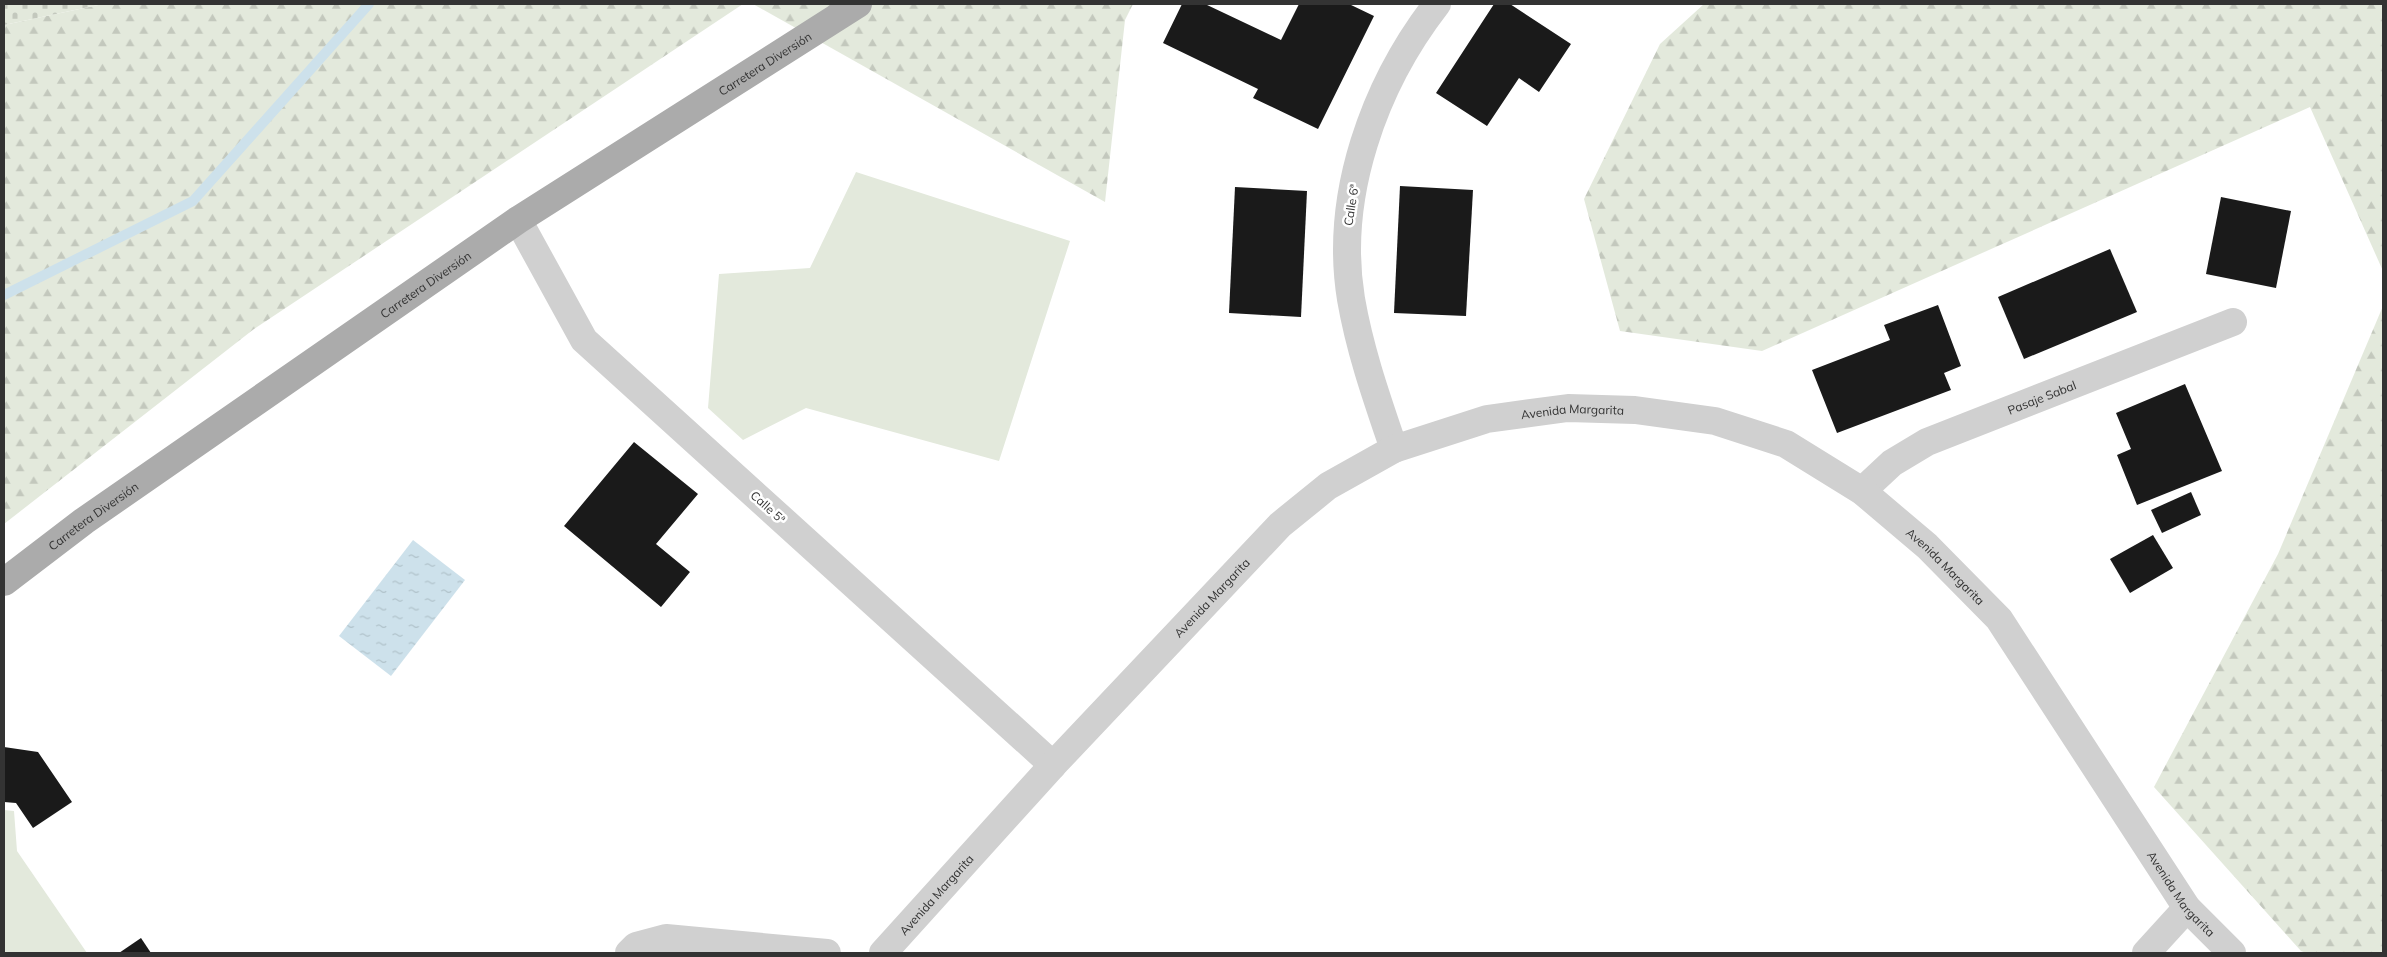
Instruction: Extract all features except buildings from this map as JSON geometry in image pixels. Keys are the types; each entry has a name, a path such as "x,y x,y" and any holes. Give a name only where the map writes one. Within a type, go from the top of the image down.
{"main road":[{"name":"Carretera Diversión","path":"4,582 84,521 518,220 858,4"}],"street":[{"name":"Calle 6ª","path":"1394,449 1363,353 1351,297 1347,228 1360,154 1383,92 1421,24 1437,4"},
{"name":"Calle 5ª","path":"518,220 584,340 1053,765"},
{"name":"Pasaje Sabal","path":"1862,491 1892,463 1927,442 2232,322"},
{"name":"Avenida Margarita","path":"883,953 1053,765 1280,525 1328,486 1394,449 1487,418 1568,408 1636,410 1715,421 1786,444 1862,491 1927,546 1999,619 2187,908 2232,953"},
{"path":"2146,953 2187,908"},
{"path":"629,953 636,946 666,938 827,953"}],"green space":[{"path":"4,4 103,4 4,25"},
{"path":"103,4 743,4 254,329 4,524 4,25"},
{"path":"753,4 1133,4 1125,20 1105,202"},
{"path":"1704,4 2383,4 2383,271 2310,107 1762,351 1620,331 1584,199 1660,44"},
{"path":"856,172 1070,241 999,461 806,408 743,440 708,408 719,274 810,268"},
{"path":"2383,306 2383,953 2306,953 2301,951 2154,787 2278,554"},
{"path":"4,810 14,811 17,851 87,953 4,953"}],"water":[{"path":"413,540 465,580 391,676 339,636"}],"waterway":[{"path":"4,295 193,201 369,4"}]}
